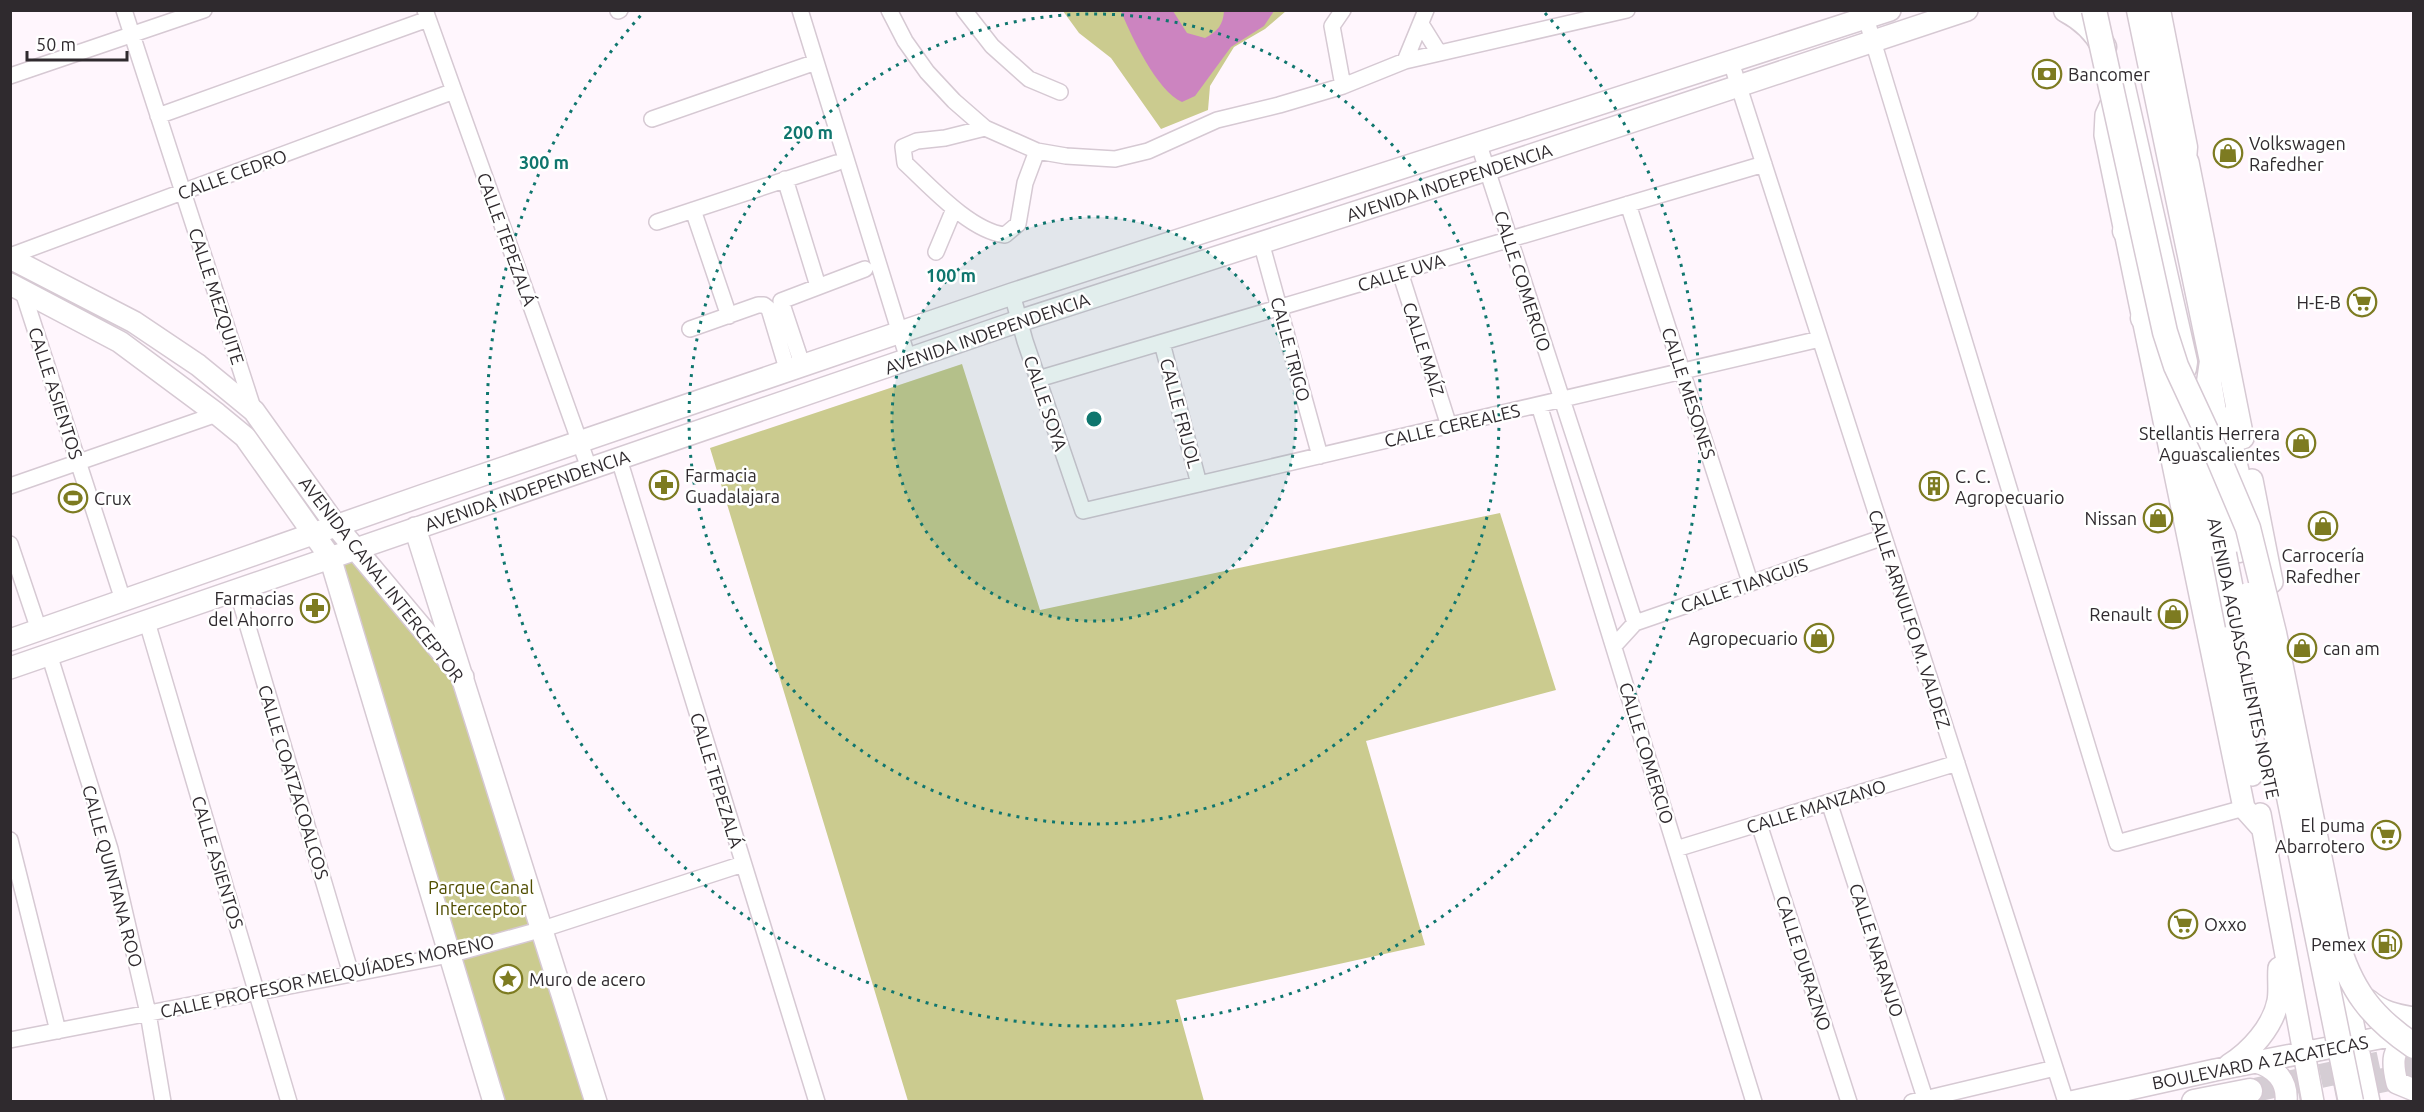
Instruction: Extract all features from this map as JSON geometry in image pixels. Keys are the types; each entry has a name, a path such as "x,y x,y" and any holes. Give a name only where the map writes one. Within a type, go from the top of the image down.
{"main road":[{"name":"AVENIDA INDEPENDENCIA","path":"10,640 1012,294 1479,145 1890,10"},
{"name":"AVENIDA INDEPENDENCIA","path":"10,668 1019,321 1875,43 1967,10"},
{"path":"2066,10 2082,18 2091,28 2100,39 2111,64"},
{"path":"2094,10 2170,350 2241,510 2254,549 2274,633 2343,967 2356,992 2385,1025 2412,1032"},
{"name":"AVENIDA AGUASCALIENTES NORTE","path":"2100,10 2116,93 2134,229 2151,316 2194,371 2251,529 2369,1101"},
{"path":"2105,10 2194,371"},
{"path":"2130,10 2190,323 2194,371"},
{"name":"AVENIDA AGUASCALIENTES NORTE","path":"2139,10 2178,202 2194,371 2224,554 2335,1101"},
{"path":"2158,10 2322,826 2320,868"},
{"path":"2178,202 2184,176 2185,147"},
{"name":"AVENIDA CANAL INTERCEPTOR","path":"10,257 134,322 198,365 254,411 355,549 463,677 596,1101"},
{"name":"AVENIDA CANAL INTERCEPTOR","path":"16,287 120,342 245,437 330,557 493,1101"},
{"path":"2151,316 2206,587 2244,808 2262,828"},
{"name":"AVENIDA AGUASCALIENTES NORTE","path":"2180,458 2194,371"},
{"name":"AVENIDA AGUASCALIENTES NORTE","path":"2194,371 2239,550 2351,1101"},
{"path":"415,528 463,677"},
{"name":"AVENIDA AGUASCALIENTES NORTE","path":"2206,587 2262,828 2313,1101"},
{"path":"2223,1068 2253,1046 2272,1016 2278,1002 2281,933"},
{"path":"2340,964 2354,984 2379,1010 2397,1016 2412,1032"},
{"path":"2412,1032 2396,1048 2393,1059 2397,1083 2414,1090"},
{"name":"BOULEVARD A ZACATECAS","path":"2072,1101 2223,1068 2412,1032"},
{"path":"2256,1062 2272,1068 2278,1074 2286,1089 2286,1101"},
{"name":"BOULEVARD A ZACATECAS","path":"2194,1101 2250,1091"},
{"path":"2398,1101 2414,1098"}],"street":[{"name":"CALLE MEZQUITE","path":"124,10 254,411"},
{"path":"10,76 204,10"},
{"path":"800,10 908,359"},
{"path":"888,10 905,41 927,72 954,101 985,128 1037,152 1115,159 1148,151 1217,120 1343,86 1405,62 1627,10"},
{"path":"964,10 992,46 1029,79 1060,92"},
{"path":"1343,10 1332,26 1343,86"},
{"path":"158,116 427,15"},
{"name":"CALLE TEPEZALÁ","path":"427,15 589,468"},
{"path":"1405,62 1424,17"},
{"path":"1424,17 1439,53"},
{"path":"1866,18 2117,843 2244,808"},
{"path":"652,119 816,62"},
{"name":"CALLE ARNULFO M. VALDEZ","path":"1731,62 2066,1101"},
{"name":"CALLE CEDRO","path":"10,257 454,91"},
{"path":"985,128 945,138 917,141 903,147 905,163 954,209 994,233 1005,235 1018,224 1025,183 1037,152"},
{"name":"CALLE COMERCIO","path":"1479,145 1635,622"},
{"path":"657,222 836,163"},
{"name":"CALLE UVA","path":"1038,380 1764,164"},
{"path":"785,179 818,286"},
{"name":"CALLE MESONES","path":"1628,204 1750,582"},
{"path":"936,252 954,209"},
{"path":"693,210 729,316"},
{"name":"CALLE TRIGO","path":"1261,242 1320,456"},
{"path":"795,370 781,301 865,269"},
{"name":"CALLE MAÍZ","path":"1400,272 1449,426"},
{"name":"CALLE ASIENTOS","path":"16,287 123,600"},
{"name":"CALLE SOYA","path":"1012,294 1038,380 1083,511"},
{"path":"690,329 758,305 764,305 769,309 795,370"},
{"name":"CALLE CEREALES","path":"1083,511 1820,339"},
{"name":"CALLE FRIJOL","path":"1162,343 1199,484"},
{"name":"CALLE COMERCIO","path":"1539,405 1754,1101"},
{"path":"10,486 217,414"},
{"name":"CALLE TEPEZALÁ","path":"619,459 817,1101"},
{"name":"CALLE TIANGUIS","path":"1614,646 1635,622 1884,537"},
{"path":"10,544 39,630"},
{"name":"CALLE COATZACOALCOS","path":"237,590 351,974"},
{"name":"CALLE ASIENTOS","path":"147,622 289,1101"},
{"name":"CALLE QUINTANA ROO","path":"49,654 110,849 148,1013 163,1101"},
{"name":"CALLE MANZANO","path":"1676,849 1957,763"},
{"name":"CALLE NARANJO","path":"1829,802 1918,1100"},
{"name":"CALLE DURAZNO","path":"1759,824 1849,1101"},
{"path":"10,840 58,1031"},
{"name":"CALLE PROFESOR MELQUÍADES MORENO","path":"10,1040 449,955 543,928 743,864"},
{"path":"1918,1100 2056,1072"}],"green space":[{"path":"1063,11 1286,11 1265,29 1234,47 1210,86 1208,110 1161,129 1111,58 1079,33"},
{"path":"962,364 1040,610 1500,513 1556,690 1366,741 1425,945 1176,1000 1204,1101 908,1101 710,448"},
{"name":"Parque Canal Interceptor","path":"351,559 455,684 584,1101 504,1101 338,569"}],"shaded area":[{"path":"1121,11 1173,11 1187,33 1205,38 1219,27 1224,11 1274,11 1264,26 1231,47 1195,96 1182,102 1163,87 1154,75 1138,48"}],"tunnel":[{"path":"2250,1091 2414,1056"},
{"path":"2299,1097 2414,1074"}],"place":[{"name":"Bancomer","path":"2047,74"},
{"name":"Volkswagen Rafedher","path":"2228,153"},
{"name":"H-E-B","path":"2362,302"},
{"name":"Stellantis Herrera Aguascalientes","path":"2301,443"},
{"name":"Farmacia Guadalajara","path":"664,485"},
{"name":"C. C. Agropecuario","path":"1934,486"},
{"name":"Crux","path":"73,498"},
{"name":"Nissan","path":"2158,518"},
{"name":"Carrocería Rafedher","path":"2323,526"},
{"name":"Farmacias del Ahorro","path":"315,608"},
{"name":"Renault","path":"2173,614"},
{"name":"Agropecuario","path":"1819,638"},
{"name":"can am","path":"2302,648"},
{"name":"El puma Abarrotero","path":"2386,835"},
{"name":"Oxxo","path":"2183,924"},
{"name":"Pemex","path":"2387,944"},
{"name":"Muro de acero","path":"508,979"}]}
